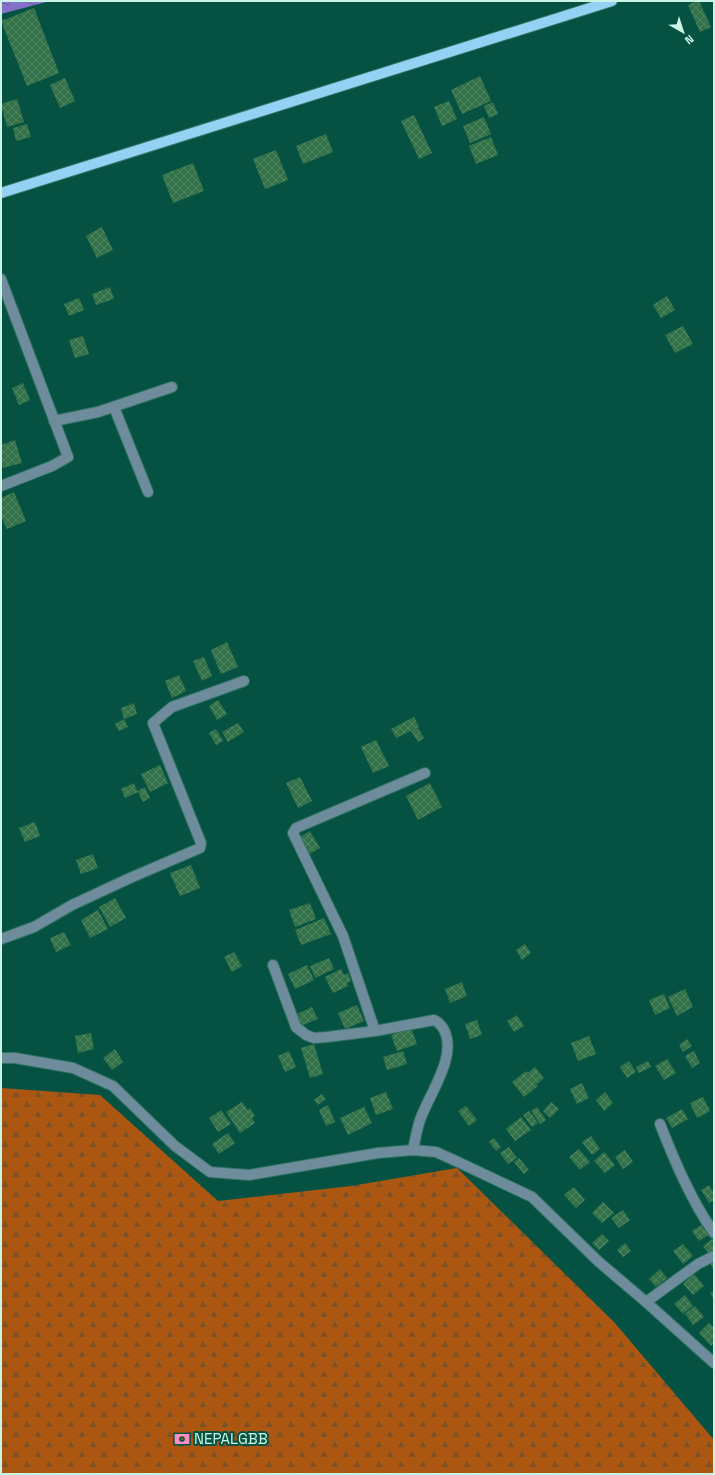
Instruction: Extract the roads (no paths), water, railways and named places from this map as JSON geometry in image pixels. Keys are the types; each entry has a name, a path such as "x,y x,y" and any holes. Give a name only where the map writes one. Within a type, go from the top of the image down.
{"main road":[{"path":"1,193 612,1"}],"street":[{"path":"1,279 68,457 52,466 1,486"},
{"path":"54,421 98,412 172,387"},
{"path":"114,407 148,492"},
{"path":"1,939 34,927 72,905 200,848 201,843 153,723 172,707 244,681"},
{"path":"375,1031 343,936 293,833 296,828 425,773"},
{"path":"273,965 296,1027 306,1035 314,1038 375,1031 434,1020 439,1022 448,1038 447,1053 443,1068 420,1119 413,1150"},
{"path":"1,1058 15,1058 73,1068 113,1086 175,1146 210,1172 249,1175 378,1153 413,1150 436,1152 532,1197 599,1262 714,1363"},
{"path":"660,1124 673,1156 706,1221 714,1233"},
{"path":"646,1302 698,1264 714,1256"}],"water":[{"path":"1,1 50,1 1,14"}],"place":[{"name":"NEPALGBB","path":"182,1439"}]}
